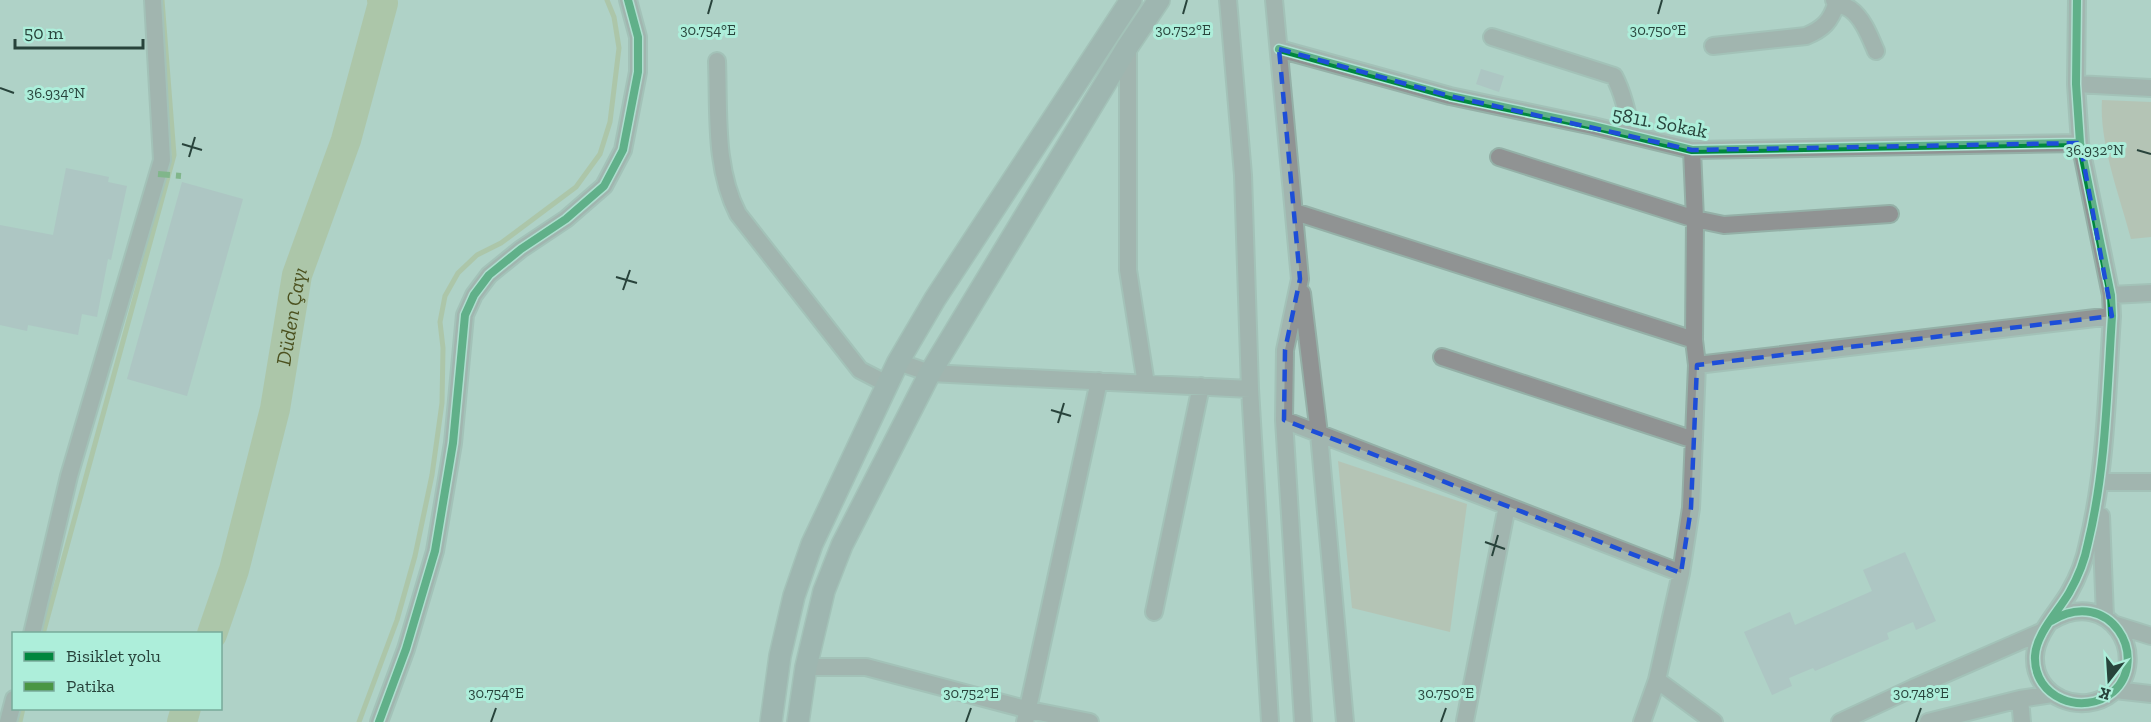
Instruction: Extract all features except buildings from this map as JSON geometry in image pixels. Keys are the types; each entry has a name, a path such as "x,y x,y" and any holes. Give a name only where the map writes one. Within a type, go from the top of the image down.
{"main road":[{"path":"798,722 806,667 824,591 842,544 930,373 1128,46 1160,0"},
{"path":"771,722 780,656 801,575 812,544 887,384 934,299 1128,3"}],"street":[{"path":"32,632 69,476 162,160 153,0"},
{"path":"379,722 406,649 435,551 453,443 465,315 474,295 489,275 521,249 566,219 604,186 623,150 638,72 638,37 628,0"},
{"path":"1228,0 1243,175 1250,389 1270,722"},
{"path":"1274,0 1300,279 1319,434 1345,722"},
{"path":"2077,0 2076,84 2080,143 2111,295 2112,316 2100,482 2088,544 2070,591 2036,645 2036,665 2043,684 2052,694 2064,701 2085,704 2104,699 2115,690 2124,679 2128,665 2128,651 2124,637 2111,621 2100,482"},
{"path":"1713,46 1806,36 1828,22 1833,16 1835,2 1851,10 1866,29 1876,51"},
{"path":"1492,37 1614,76 1626,106 1631,135"},
{"path":"1128,46 1128,270 1146,384"},
{"name":"5811. Sokak","path":"1279,49 1449,96 1692,150 2080,143"},
{"path":"717,61 722,164 731,200 738,214 860,370 887,384"},
{"path":"2076,84 2151,88"},
{"path":"1642,722 1657,680 1681,573 1691,508 1697,365 1694,340 1695,219 1692,150"},
{"path":"1499,157 1695,219 1724,225 1890,214"},
{"path":"1295,212 1694,340"},
{"path":"1300,279 1285,350 1284,420 1303,722"},
{"path":"2111,295 2151,293"},
{"path":"1697,365 2112,316"},
{"path":"1442,357 1694,440"},
{"path":"898,362 930,373 1250,389"},
{"path":"1027,716 1099,381"},
{"path":"1154,612 1201,387"},
{"path":"1284,420 1681,573"},
{"path":"2100,482 2151,482"},
{"path":"1466,721 1507,506"},
{"path":"1840,722 2046,627 2064,614 2077,610 2092,612 2151,636"},
{"path":"806,667 866,667 1027,716 1087,722"},
{"path":"1657,680 1714,722"},
{"path":"2115,690 2151,694"},
{"path":"1928,722 2020,699 2052,694"},
{"path":"2020,699 2022,722"},
{"path":"8,722 12,707"}],"highlighted area":[{"path":"1279,49 1450,96 1692,150 2080,143 2112,316 1697,365 1691,508 1681,573 1284,420 1285,350 1300,279"}],"shaded area":[{"path":"2102,100 2151,102 2151,237 2131,239 2107,152"},
{"path":"1338,461 1467,504 1450,632 1352,608"}],"waterway":[{"path":"44,632 174,155 162,0"},
{"name":"Düden Çayı","path":"213,632 234,570 275,409 297,275 346,140 382,0"},
{"path":"359,722 397,620 415,556 432,475 442,403 443,348 440,322 445,296 458,273 477,255 501,243 576,187 600,154 610,122 619,48 614,17 607,0"},
{"path":"20,722 23,710"},
{"name":"Düden Çayı","path":"182,722 185,710"}],"marked path":[{"path":"158,174 181,176"}],"cycle path":[{"path":"379,722 406,649 435,551 453,443 465,315 474,295 489,275 521,249 566,219 604,186 623,150 638,72 638,37 628,0"},
{"path":"2051,621 2072,612 2091,612 2107,619 2118,630 2126,645 2128,662 2124,678 2113,692 2088,703 2075,703 2062,699 2042,683 2037,671 2035,656 2039,640 2048,624 2069,593 2085,556 2099,487 2107,401 2111,295 2080,143 2076,84 2077,0"},
{"path":"1279,49 1450,96 1593,126 1692,150 2080,143"}]}
